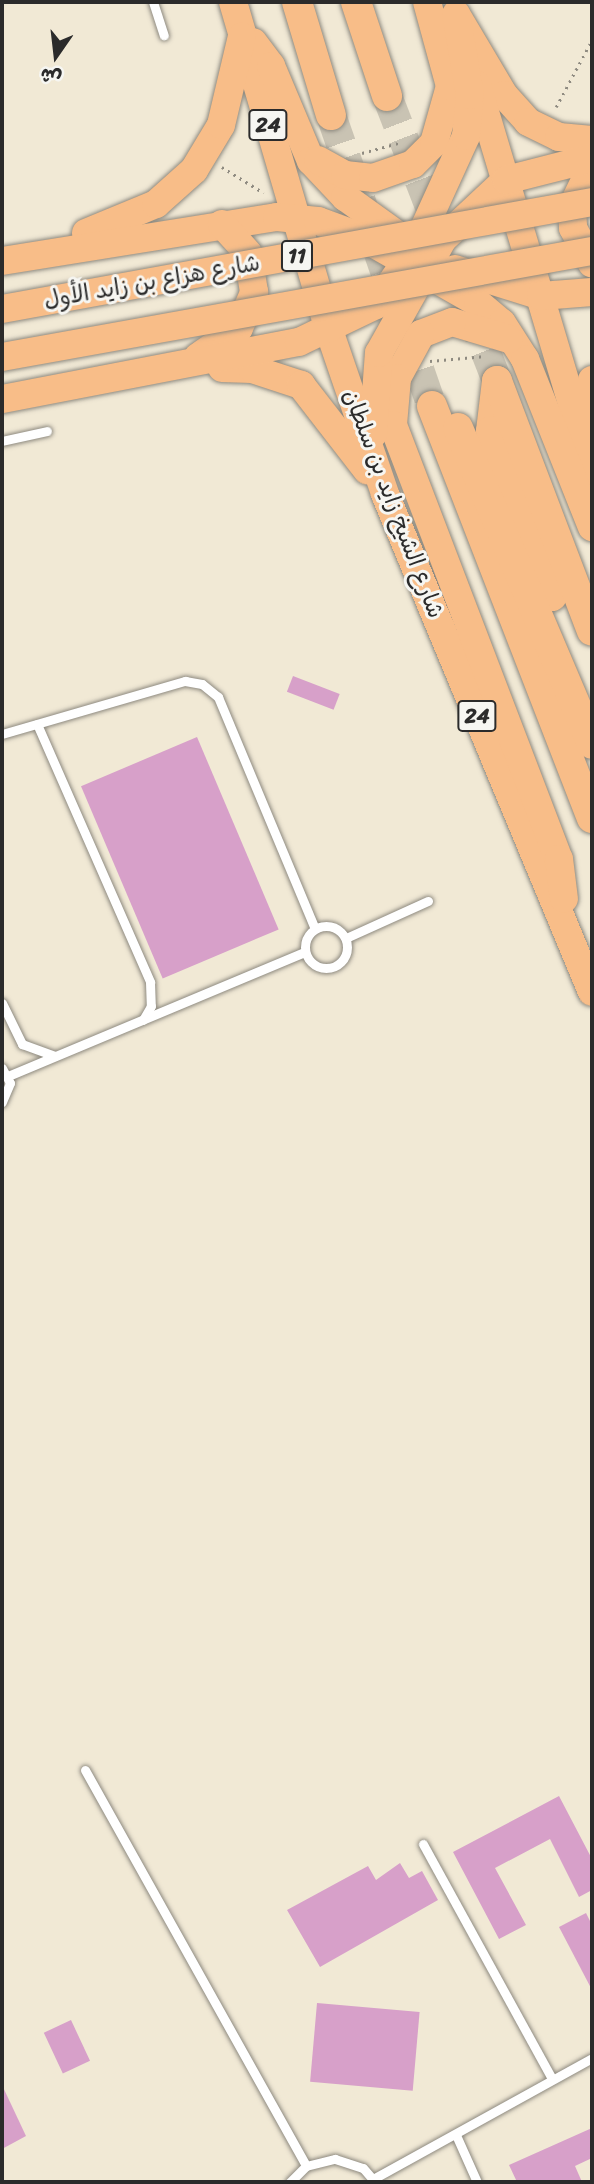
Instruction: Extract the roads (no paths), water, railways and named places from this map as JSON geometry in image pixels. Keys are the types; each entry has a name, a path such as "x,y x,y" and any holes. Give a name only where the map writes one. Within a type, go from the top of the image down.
{"highway":[{"path":"297,2 331,116"},
{"path":"356,2 387,96"},
{"path":"502,359 592,631"},
{"path":"502,359 490,410 494,441 592,696"},
{"path":"592,744 464,438 432,405 592,818"}],"main road":[{"name":"شارع الشيخ زايد بن سلطان","path":"233,2 330,333 385,494 592,992"},
{"path":"302,147 332,170 359,178 400,171 429,149 444,126 450,86 427,2"},
{"path":"454,8 504,95 528,122 559,137 592,140"},
{"path":"454,8 592,471"},
{"path":"385,494 373,436 374,379 389,329 469,122 454,8"},
{"path":"242,33 271,66 302,147 345,197 418,259 478,303 502,359 592,527"},
{"path":"13,258 141,212 182,182 221,125 242,33"},
{"path":"2,399 184,366 330,333 376,306 418,259 472,207 506,180 592,158"},
{"path":"592,166 572,206 573,228 592,263"},
{"name":"شارع هزاع بن زايد الأول","path":"2,309 592,202"},
{"path":"13,258 222,224 294,216 480,280 541,296 592,292"},
{"path":"184,366 229,337 251,305 255,279 248,253 222,224"},
{"name":"شارع هزاع بن زايد الأول","path":"2,357 592,251"},
{"path":"502,359 452,322 421,334 397,378 393,425 559,859 570,938"},
{"path":"184,366 252,369 301,385 385,494"},
{"path":"592,380 592,402"}],"lane":[{"path":"153,2 164,35"},
{"path":"2,441 47,431"},
{"path":"2,734 185,681 211,690 315,929 305,952 57,1056 5,1072 2,1102"},
{"path":"37,724 150,982 151,1006 143,1020"},
{"path":"346,938 428,901"},
{"path":"315,929 336,928 346,938"},
{"path":"305,952 313,964 332,968 344,959 346,938"},
{"path":"2,1003 22,1044 57,1056"},
{"path":"85,1770 306,2166"},
{"path":"422,1844 552,2079"},
{"path":"290,2182 306,2166 342,2160 374,2181 592,2058"},
{"path":"456,2136 477,2182"}],"tunnel":[{"path":"387,96 439,230"},
{"path":"331,115 432,406"},
{"path":"469,309 497,381"}]}
